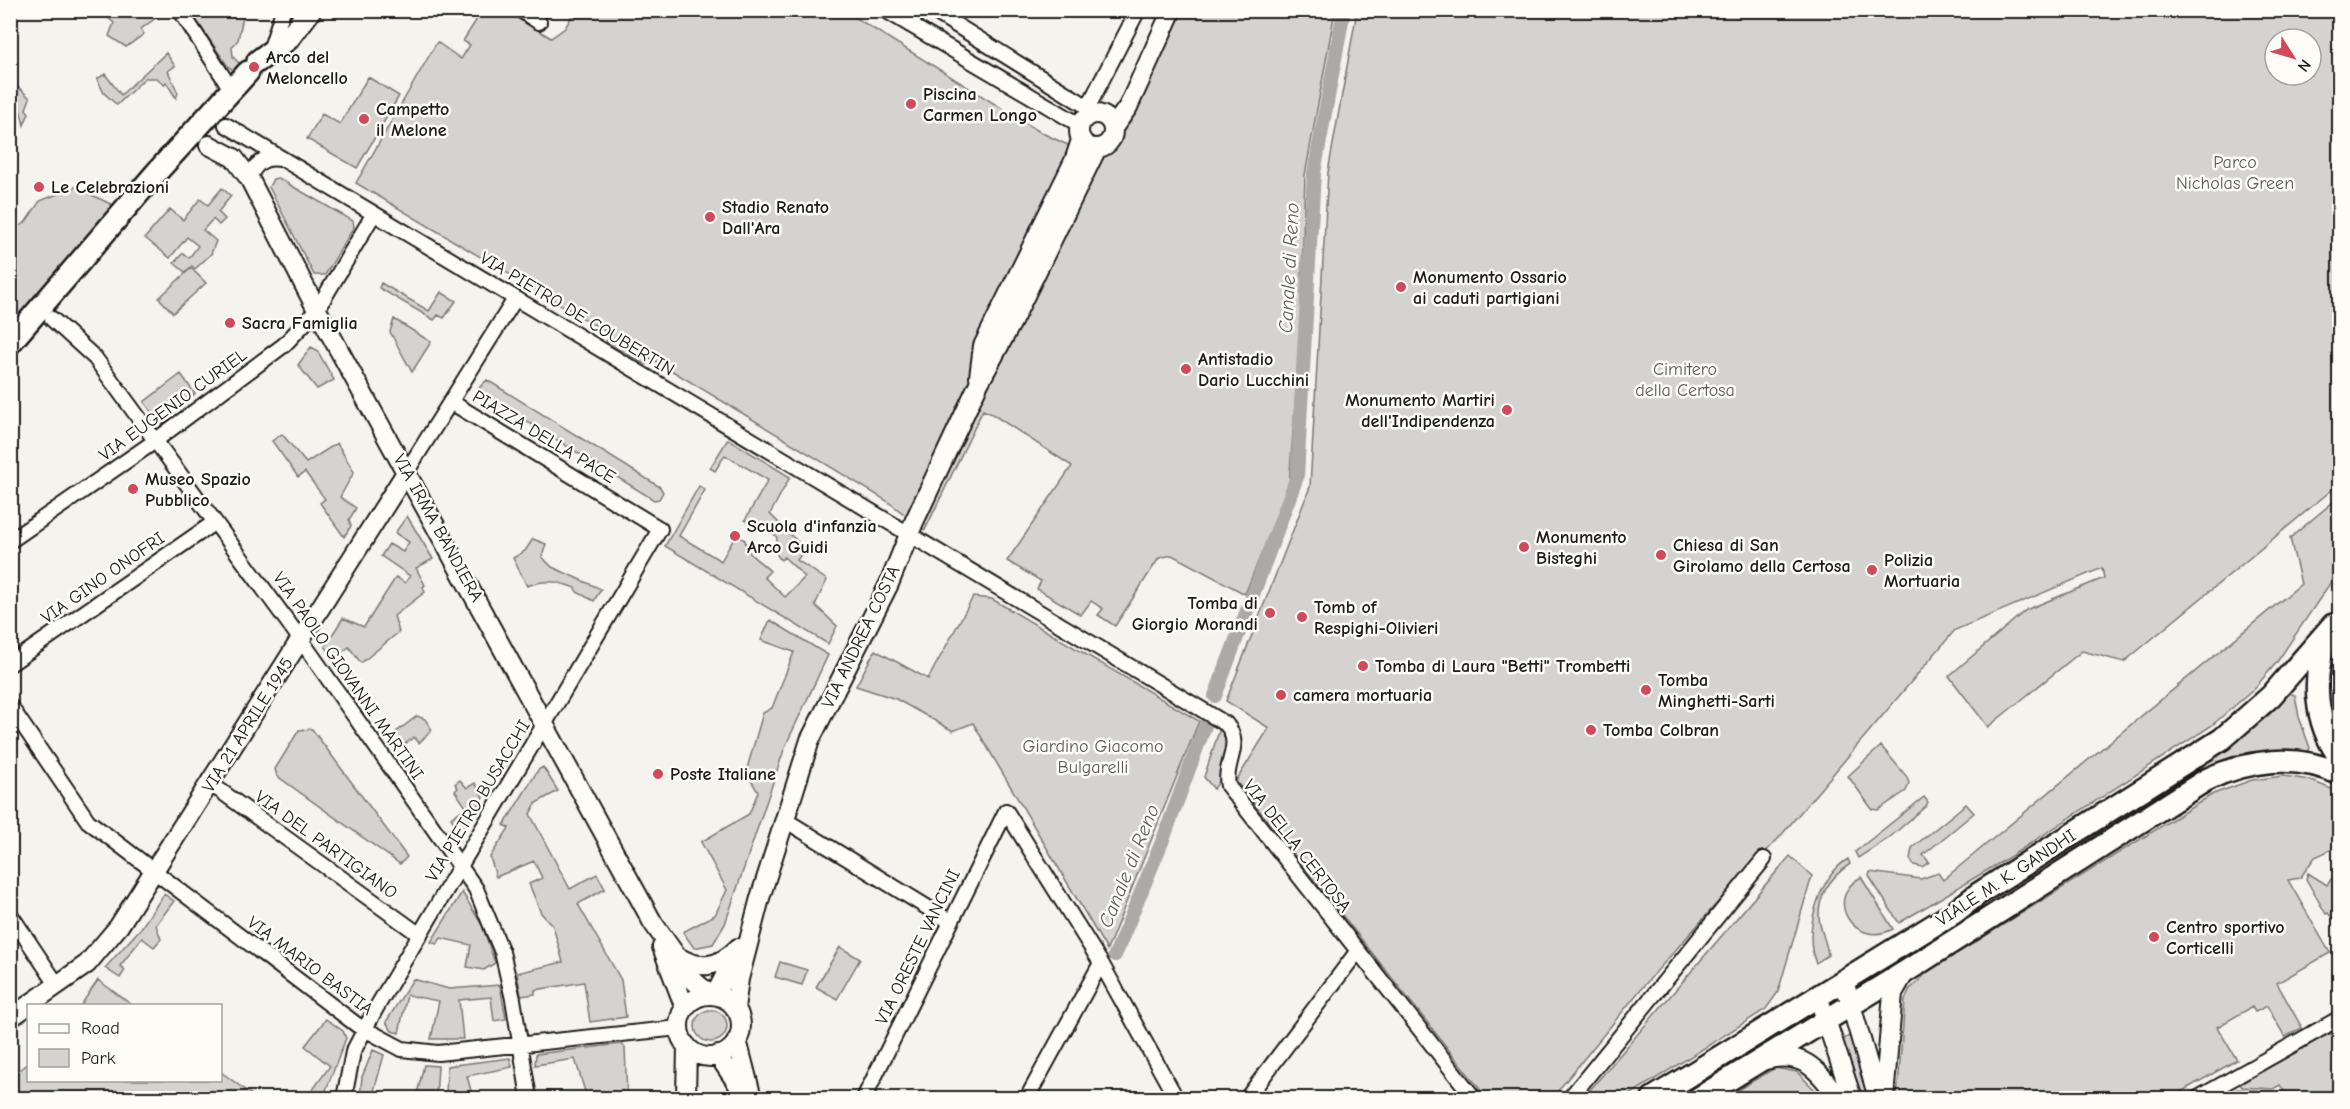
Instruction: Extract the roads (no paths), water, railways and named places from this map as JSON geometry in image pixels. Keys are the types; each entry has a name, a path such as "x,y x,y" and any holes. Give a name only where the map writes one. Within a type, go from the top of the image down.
{"main road":[{"path":"10,343 46,314 219,119 231,89 259,62 288,39 310,10"},
{"path":"2336,619 2321,658 2317,692 2324,732 2340,758"},
{"name":"VIALE M. K. GANDHI","path":"1653,1098 1848,994 2213,745 2271,696 2336,619"},
{"name":"VIALE M. K. GANDHI","path":"1848,994 1905,972 2030,890 2213,776 2233,768 2270,761 2298,762 2340,774"},
{"name":"VIALE M. K. GANDHI","path":"1699,1098 1760,1061 1822,1008"}],"street":[{"path":"180,10 231,89"},
{"path":"259,62 283,10"},
{"path":"520,10 539,22"},
{"path":"885,10 987,70 1094,126"},
{"path":"910,25 919,10"},
{"path":"932,10 998,51 1094,126"},
{"name":"VIA ANDREA COSTA","path":"1094,126 1138,10"},
{"name":"VIA ANDREA COSTA","path":"735,1008 739,979 760,898 810,740 890,584 909,536 979,383 983,346 1074,161 1094,126 1162,30 1172,10"},
{"path":"987,70 998,51"},
{"name":"VIA PIETRO DE COUBERTIN","path":"219,119 373,215 623,361 909,536"},
{"name":"VIA IRMA BANDIERA","path":"202,139 234,158 249,178 317,310 653,923 694,981 713,995"},
{"path":"249,178 259,162 271,158 281,159"},
{"name":"VIA EUGENIO CURIEL","path":"10,541 272,355 317,310 373,215"},
{"name":"PIAZZA DELLA PACE","path":"515,299 451,402 660,529"},
{"name":"VIA PAOLO GIOVANNI MARTINI","path":"46,314 88,350 301,640 461,866 485,906 502,952 521,1044 529,1098"},
{"name":"VIA 21 APRILE 1945","path":"30,1004 87,964 104,946 156,872 451,402"},
{"name":"VIA GINO ONOFRI","path":"10,664 215,522"},
{"name":"VIA PIETRO BUSACCHI","path":"344,1098 353,1052 364,1030 660,529"},
{"name":"VIA DELLA CERTOSA","path":"909,536 1200,706 1230,728 1235,741 1227,777 1228,786 1474,1098"},
{"name":"VIA MARIO BASTIA","path":"10,706 81,814 364,1030 393,1045 418,1052 470,1051 679,1028"},
{"name":"VIA DEL PARTIGIANO","path":"211,784 420,935"},
{"name":"VIA ORESTE VANCINI","path":"864,1098 1006,812 1101,963"},
{"path":"785,820 951,922"},
{"path":"1570,1098 1764,859"},
{"name":"VIA ANDREA COSTA","path":"713,995 739,947 760,898"},
{"path":"10,914 58,986"},
{"name":"VIA IRMA BANDIERA","path":"653,923 685,1008"},
{"path":"676,956 692,964 708,966 725,960 739,947"},
{"path":"1247,1098 1357,952"},
{"path":"1027,1098 1101,963"},
{"path":"1101,963 1176,1098"},
{"path":"1884,1098 1893,993 1905,972"},
{"path":"1848,994 1878,1098"},
{"path":"686,1098 687,1046 679,1028 685,1008 692,1001 713,995 723,998 735,1008 741,1022 737,1040 752,1098"},
{"name":"VIA 21 APRILE 1945","path":"10,1017 27,1006"},
{"path":"1822,1008 1852,1098"},
{"path":"2198,1098 2340,1018"},
{"path":"686,1098 715,1056 730,1048 737,1040"},
{"path":"687,1046 700,1055 715,1056 747,1098"},
{"path":"1760,1061 1785,1056 1806,1062 1839,1098"}],"waterway":[{"name":"Canale di Reno","path":"1215,696 1297,477 1314,173 1344,10"},
{"name":"Canale di Reno","path":"1115,955 1164,837 1206,723"}],"place":[{"name":"Arco del Meloncello","path":"254,67"},
{"name":"Piscina Carmen Longo","path":"911,104"},
{"name":"Campetto il Melone","path":"364,119"},
{"name":"Le Celebrazioni","path":"39,187"},
{"name":"Stadio Renato Dall'Ara","path":"710,217"},
{"name":"Monumento Ossario ai caduti partigiani","path":"1401,287"},
{"name":"Sacra Famiglia","path":"230,323"},
{"name":"Antistadio Dario Lucchini","path":"1186,369"},
{"name":"Monumento Martiri dell'Indipendenza","path":"1507,410"},
{"name":"Museo Spazio Pubblico","path":"133,489"},
{"name":"Scuola d'infanzia Arco Guidi","path":"735,536"},
{"name":"Monumento Bisteghi","path":"1524,547"},
{"name":"Chiesa di San Girolamo della Certosa","path":"1661,555"},
{"name":"Polizia Mortuaria","path":"1872,570"},
{"name":"Tomba di Giorgio Morandi","path":"1270,613"},
{"name":"Tomb of Respighi-Olivieri","path":"1302,617"},
{"name":"Tomba di Laura \"Betti\" Trombetti","path":"1363,666"},
{"name":"Tomba Minghetti-Sarti","path":"1646,690"},
{"name":"camera mortuaria","path":"1281,695"},
{"name":"Tomba Colbran","path":"1591,730"},
{"name":"Poste Italiane","path":"658,774"},
{"name":"Centro sportivo Corticelli","path":"2154,937"}],"park label":[{"name":"Parco Nicholas Green","path":"2235,172"},
{"name":"Cimitero della Certosa","path":"1685,379"},
{"name":"Giardino Giacomo Bulgarelli","path":"1093,756"}]}
